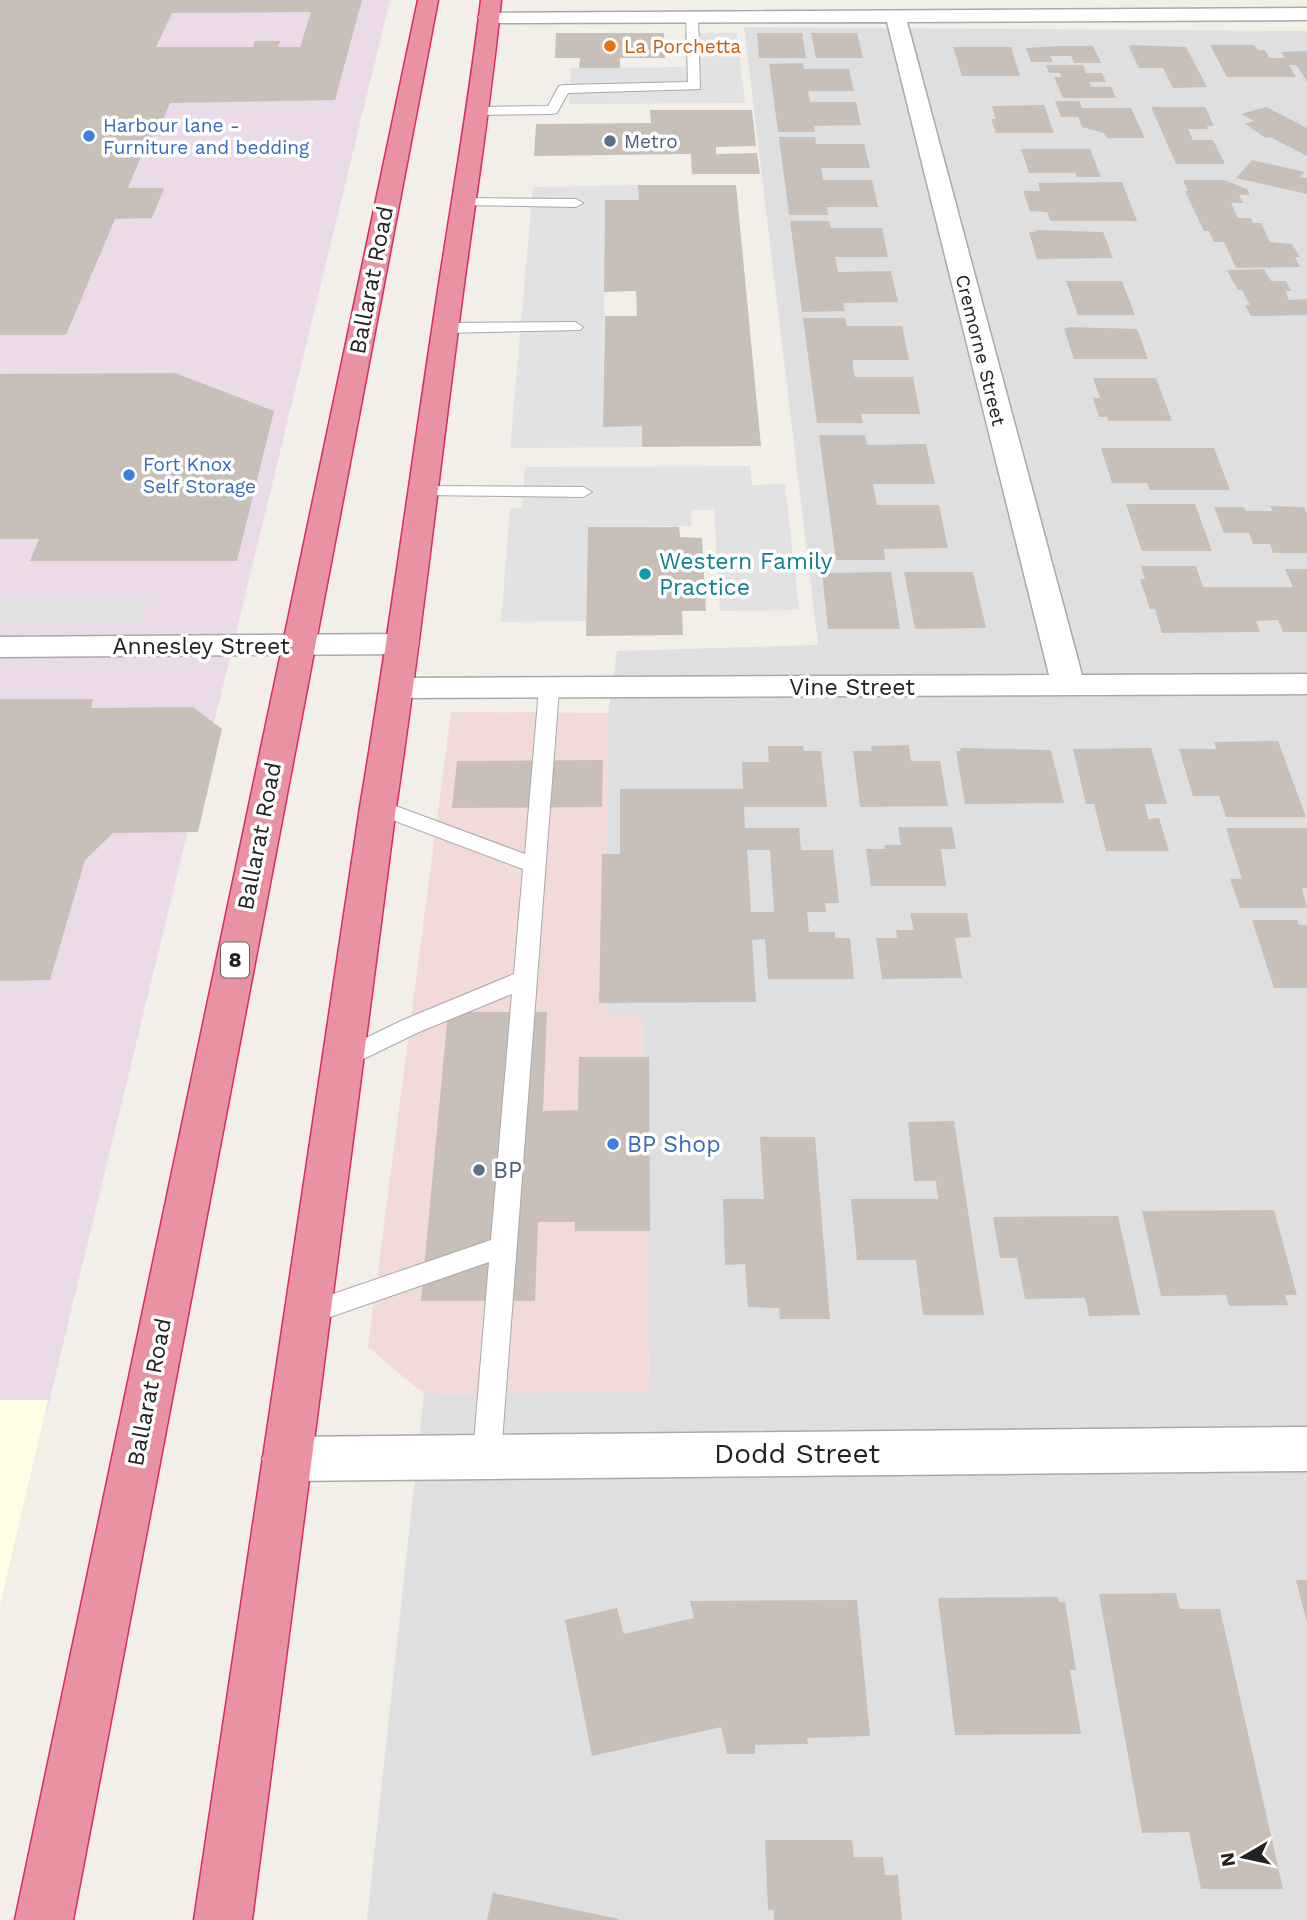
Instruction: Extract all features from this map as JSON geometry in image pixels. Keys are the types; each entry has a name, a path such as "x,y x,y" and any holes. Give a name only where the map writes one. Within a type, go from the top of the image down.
{"highway":[{"name":"Ballarat Road","path":"44,1920 428,0"},
{"path":"223,1920 378,807 397,688 445,328 479,111 489,8"}],"street":[{"path":"489,8 692,16 1307,14"},
{"name":"Cremorne Street","path":"895,15 1068,685"},
{"name":"Annesley Street","path":"0,647 402,644"},
{"name":"Vine Street","path":"397,688 1307,684"},
{"name":"Dodd Street","path":"286,1460 487,1455 1307,1450"}],"lane":[{"path":"479,111 552,110 564,89 695,86 692,16"},
{"path":"464,202 576,203"},
{"path":"445,328 575,327"},
{"path":"423,491 583,492"},
{"path":"487,1455 549,689"},
{"path":"378,807 536,866"},
{"path":"343,1059 411,1026 525,979"},
{"path":"307,1314 503,1247"}],"shaded area":[{"path":"0,0 390,0 47,1410 0,1410"},
{"path":"744,27 1307,31 1307,1920 367,1920 424,1394 649,1391 643,1019 605,1016 608,713 617,651 818,645"},
{"path":"684,33 737,33 745,103 569,104 571,68 686,67"},
{"path":"638,185 639,200 605,200 603,426 642,426 642,447 510,448 533,187"},
{"path":"750,466 752,485 785,484 799,610 720,611 714,510 691,510 691,526 588,527 586,621 501,622 510,508 522,508 525,467"},
{"path":"0,599 148,599 141,623 0,624"},
{"path":"451,712 608,713 605,1015 643,1018 649,1391 424,1394 368,1347"},
{"path":"0,1400 48,1400 0,1605"}],"building":[{"path":"0,0 362,0 335,100 170,103 156,136 149,137 128,188 164,188 152,218 115,219 66,335 0,335","holes":["311,12 300,47 278,47 280,41 255,41 253,47 156,47 172,13"]},
{"name":"La Porchetta","path":"556,33 664,33 665,58 620,58 620,68 579,68 580,58 555,58"},
{"path":"757,33 802,33 806,58 759,58"},
{"path":"811,33 857,33 863,58 816,58"},
{"path":"1210,45 1254,45 1258,50 1265,50 1269,58 1285,58 1281,52 1307,51 1307,81 1296,65 1289,65 1296,77 1227,77"},
{"path":"1093,46 1101,63 1074,63 1071,56 1050,56 1053,62 1031,62 1026,48"},
{"path":"953,47 1011,47 1020,76 962,76"},
{"path":"1129,47 1186,47 1207,87 1173,88 1163,68 1139,68"},
{"path":"803,63 804,69 849,69 854,91 808,91 810,102 856,102 861,125 814,126 815,132 778,132 769,64"},
{"path":"1046,65 1083,65 1086,73 1102,73 1106,82 1089,82 1091,87 1111,87 1116,98 1063,98 1054,77 1061,77 1060,73 1049,73"},
{"path":"1055,101 1079,101 1082,108 1131,108 1145,138 1107,138 1104,133 1082,127 1078,117 1061,117"},
{"path":"1044,105 1054,133 996,133 991,119 996,119 992,106"},
{"path":"1151,107 1205,107 1214,126 1207,126 1208,129 1188,129 1193,140 1213,140 1225,164 1176,164"},
{"path":"1266,107 1307,128 1307,156 1270,137 1266,138 1245,124 1254,121 1241,114"},
{"path":"650,110 752,110 756,146 716,147 716,154 757,153 760,174 692,174 691,154 534,156 536,124 651,123"},
{"path":"779,137 815,137 816,144 864,144 870,168 821,168 823,180 872,180 878,207 827,207 828,215 789,215"},
{"path":"1021,149 1090,149 1101,177 1077,177 1075,173 1029,173"},
{"path":"1252,160 1305,172 1300,177 1307,178 1307,194 1236,178"},
{"path":"1183,180 1224,180 1247,189 1250,195 1239,195 1243,203 1231,203 1238,218 1251,218 1253,223 1261,223 1270,242 1292,244 1300,257 1295,257 1300,267 1236,268 1224,242 1214,242 1209,231 1204,231 1185,191 1188,191"},
{"path":"1122,182 1137,221 1051,221 1047,212 1030,211 1023,191 1040,191 1038,183"},
{"path":"638,185 736,185 761,446 642,447 642,426 603,427 605,316 637,316 636,291 604,292 605,200 639,200"},
{"path":"790,221 829,221 831,228 882,228 888,257 835,257 838,272 891,271 898,302 843,303 845,311 802,312"},
{"path":"1035,230 1103,232 1113,258 1037,259 1029,232 1036,232"},
{"path":"1264,269 1271,281 1286,281 1291,291 1285,291 1289,300 1307,299 1307,315 1251,316 1245,305 1250,305 1227,270"},
{"path":"1066,281 1122,281 1135,315 1078,315"},
{"path":"803,318 845,318 847,326 902,326 909,360 853,360 853,368 855,377 913,377 920,414 861,414 863,423 817,423"},
{"path":"1064,329 1137,329 1148,359 1074,359"},
{"name":"Fort Knox Self Storage","path":"175,373 274,411 237,561 30,561 39,539 0,539 0,374"},
{"path":"1093,378 1156,378 1172,421 1108,421 1107,417 1099,417 1093,398 1100,398"},
{"path":"819,435 865,435 867,445 926,444 935,484 873,484 877,505 939,505 948,548 884,549 885,560 836,560"},
{"path":"1101,448 1214,448 1230,490 1150,490 1147,483 1112,483"},
{"path":"1126,504 1195,504 1212,551 1142,551"},
{"path":"1270,506 1304,507 1307,514 1307,553 1273,553 1270,544 1253,544 1249,533 1224,533 1214,507 1273,511"},
{"name":"Western Family Practice","path":"588,527 679,527 680,537 702,538 706,611 682,611 683,635 586,636"},
{"path":"1141,566 1196,566 1203,587 1293,587 1285,569 1307,569 1307,632 1283,632 1278,620 1256,621 1260,632 1162,633 1155,609 1150,609 1140,579 1145,579"},
{"path":"891,572 900,629 828,629 822,573"},
{"path":"904,572 973,572 986,628 915,629"},
{"path":"0,699 93,699 91,708 193,707 222,729 198,832 113,833 85,860 50,980 0,981"},
{"path":"1278,741 1306,817 1226,817 1219,796 1193,796 1179,749 1216,749 1214,742"},
{"path":"909,745 911,761 940,761 948,806 860,807 853,751 872,751 871,746"},
{"path":"768,746 803,746 804,751 821,751 827,807 744,807 745,828 799,828 801,850 833,850 839,903 825,903 826,912 807,912 809,932 835,932 835,938 850,938 854,979 768,979 765,939 752,940 756,1002 599,1003 602,854 620,854 620,789 743,789 742,762 769,762","holes":["747,850 770,850 774,912 751,912"]},
{"path":"960,748 1051,750 1064,803 965,804 956,751 961,751"},
{"path":"1151,748 1167,804 1145,804 1148,819 1159,818 1169,851 1106,851 1094,804 1086,804 1073,749"},
{"path":"603,760 602,807 452,808 457,761"},
{"path":"898,827 952,827 956,849 941,849 946,886 871,886 866,849 885,849 885,845 901,845"},
{"path":"1226,828 1307,828 1307,888 1302,888 1307,908 1240,908 1230,879 1242,879"},
{"path":"910,913 967,913 971,937 955,938 962,978 882,979 876,938 897,938 896,930 914,930"},
{"path":"1252,920 1297,920 1299,925 1307,925 1307,988 1274,988"},
{"path":"448,1012 547,1012 543,1111 578,1110 579,1057 649,1057 650,1231 575,1231 575,1222 538,1222 535,1301 421,1301"},
{"path":"954,1121 984,1315 923,1315 916,1260 857,1260 851,1199 938,1199 936,1181 914,1181 908,1122"},
{"path":"760,1137 815,1137 830,1319 780,1319 779,1308 748,1307 745,1264 725,1265 723,1199 764,1199"},
{"path":"1274,1210 1297,1295 1285,1295 1288,1305 1229,1306 1226,1295 1161,1296 1142,1211"},
{"path":"1118,1216 1140,1315 1089,1316 1085,1298 1025,1299 1017,1258 1000,1258 993,1217"},
{"path":"1296,1580 1307,1580 1307,1619 1306,1619"},
{"path":"1176,1593 1180,1609 1220,1609 1283,1889 1201,1889 1189,1832 1142,1833 1099,1594"},
{"path":"1058,1597 1059,1602 1065,1602 1076,1670 1070,1670 1081,1734 955,1735 938,1598"},
{"path":"857,1600 870,1736 807,1738 808,1744 755,1745 755,1754 727,1754 721,1727 592,1756 565,1620 617,1608 624,1634 694,1618 690,1601"},
{"path":"765,1840 852,1840 854,1857 883,1857 885,1875 898,1875 902,1920 774,1920 774,1910 768,1910"},
{"path":"493,1893 619,1919 619,1920 487,1920"}],"place":[{"name":"La Porchetta","path":"610,46"},
{"name":"Harbour lane - Furniture and bedding","path":"89,136"},
{"name":"Metro","path":"610,141"},
{"name":"Fort Knox Self Storage","path":"129,475"},
{"name":"Western Family Practice","path":"645,574"},
{"name":"BP Shop","path":"613,1144"},
{"name":"BP","path":"479,1170"}]}
